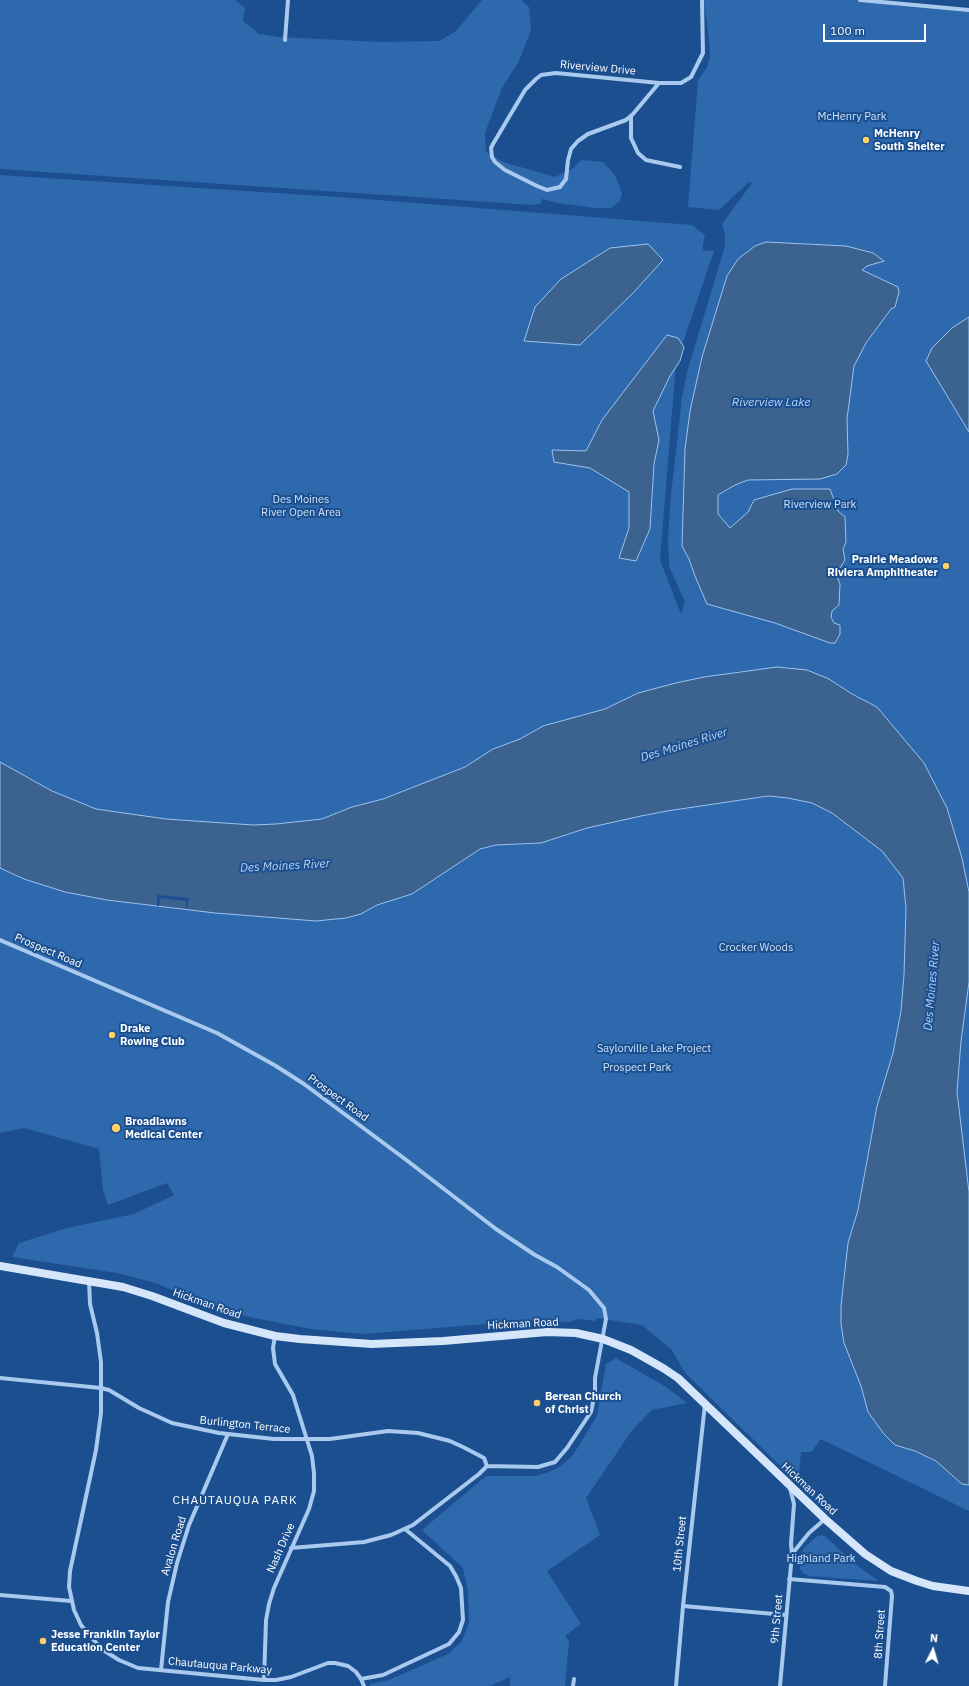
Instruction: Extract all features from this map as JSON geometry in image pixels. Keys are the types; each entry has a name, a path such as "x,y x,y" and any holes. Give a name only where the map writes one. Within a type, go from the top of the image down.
{"main road":[{"name":"Hickman Road","path":"0,1266 123,1287 224,1323 275,1336 372,1344 443,1341 547,1332 576,1333 602,1339 631,1350 678,1378 789,1486 864,1554 891,1571 933,1586 969,1591"}],"street":[{"path":"285,40 288,0"},
{"name":"Riverview Drive","path":"631,116 618,124 588,134 578,141 571,149 566,178 560,188 547,190 536,186 505,170 495,162 491,153 493,144 521,97 536,79 546,74 556,73 659,83 681,83 688,80 703,53 702,0"},
{"path":"860,0 969,10"},
{"path":"912,0 912,5"},
{"path":"659,83 631,116 631,138 638,153 646,160 680,167"},
{"name":"Prospect Road","path":"0,940 217,1033 287,1073 405,1159 496,1229 535,1255 557,1267 589,1290 604,1308 606,1319 602,1339"},
{"name":"Chautauqua Parkway","path":"89,1281 90,1304 97,1333 101,1362 101,1413 96,1450 70,1571 69,1587 72,1601 81,1625 103,1650 119,1660 138,1668 276,1680 291,1677 322,1664 335,1663 348,1666 356,1672 361,1679"},
{"name":"Nash Drive","path":"264,1680 266,1631 269,1604 274,1588 309,1509 314,1492 314,1474 307,1439 293,1395 275,1364 273,1348 275,1336"},
{"path":"291,1548 364,1542 383,1538 405,1529 479,1474 487,1466 538,1467 548,1465 561,1457 584,1425 591,1412 602,1339"},
{"name":"Burlington Terrace","path":"0,1378 101,1388 109,1390 138,1408 172,1423 228,1434 274,1439 330,1439 388,1431 418,1433 450,1441 465,1448 484,1458 487,1466"},
{"name":"10th Street","path":"676,1686 683,1606 705,1404"},
{"name":"Avalon Road","path":"161,1670 168,1602 177,1563 189,1525 228,1434"},
{"name":"9th Street","path":"780,1686 792,1554 791,1544 794,1504 789,1486"},
{"path":"792,1554 810,1533 825,1519"},
{"path":"364,1686 361,1679 383,1675 449,1644 459,1632 463,1620 460,1588 456,1576 450,1566 405,1529"},
{"name":"8th Street","path":"789,1579 885,1587 890,1591 892,1596 885,1686"},
{"path":"0,1595 72,1601"},
{"path":"683,1606 786,1615"},
{"path":"574,1679 574,1686"}],"green space":[{"path":"0,0 235,0 245,8 243,21 259,34 279,37 381,42 439,41 455,32 482,0 521,0 529,7 531,30 519,61 502,88 485,133 486,152 503,162 555,177 574,168 581,160 603,162 615,175 622,193 620,201 611,208 596,208 558,203 542,199 540,204 533,205 0,169"},
{"name":"Des Moines River Open Area","path":"704,0 860,0 969,10 969,892 962,858 947,808 924,763 877,707 852,694 829,679 740,671 676,683 638,693 605,709 543,726 520,739 493,749 465,767 383,799 352,807 322,819 276,824 253,825 166,819 96,809 52,791 0,762 0,175 353,198 692,225 705,235 703,250 714,251 676,363 660,560 681,614 685,602 669,566 668,539 671,495 682,397 687,372 725,246 725,234 722,224 752,183 749,182 719,210 688,207 698,80 706,69 710,57"},
{"name":"Prospect Park","path":"768,796 812,803 832,813 882,851 903,878 906,908 904,975 901,1011 893,1053 877,1106 858,1210 848,1243 844,1281 861,1386 868,1412 884,1434 895,1445 915,1451 936,1461 962,1484 969,1485 969,1511 821,1439 811,1452 801,1452 798,1483 685,1373 672,1350 642,1325 596,1318 596,1321 577,1319 570,1322 537,1321 499,1323 363,1334 311,1329 249,1317 218,1308 155,1283 117,1273 12,1257 19,1243 67,1228 134,1214 174,1195 167,1183 108,1205 103,1190 99,1149 24,1128 0,1133 0,868 24,879 65,892 147,905 237,915 316,921 346,918 361,914 377,905 412,894 480,849 496,845 541,843 587,828 641,816"},
{"path":"969,982 969,1192 957,1092 961,1041"},
{"path":"616,1358 666,1387 687,1403 652,1410 633,1429 586,1498 600,1535 547,1571 581,1624 565,1636 569,1641 565,1686 510,1686 510,1677 490,1686 370,1686 370,1684 389,1680 448,1654 462,1641 469,1623 468,1591 463,1568 422,1530 486,1476 535,1476 549,1472 561,1466 573,1455 597,1416 606,1364"},
{"name":"Highland Park","path":"822,1535 856,1565 879,1581 809,1576 803,1573 800,1569 799,1558 804,1548 816,1537"}],"water":[{"name":"Riverview Lake","path":"766,242 846,246 873,253 884,261 867,266 862,270 898,287 899,292 895,307 891,309 866,343 854,366 847,419 848,454 846,465 837,474 820,479 748,480 735,485 718,495 718,514 730,528 748,512 754,500 792,489 830,489 838,511 845,517 846,542 843,549 845,560 836,574 840,584 839,605 832,611 831,617 834,623 840,625 840,634 835,643 830,643 775,623 707,604 689,559 682,546 685,449 690,411 702,357 727,276 738,259 755,246"},
{"path":"648,244 663,260 634,292 580,345 524,341 535,307 561,279 610,248"},
{"path":"969,317 969,432 926,361 932,348 952,328"},
{"path":"667,335 678,338 684,347 680,361 670,376 653,411 659,440 654,464 650,529 636,561 619,558 629,528 629,492 590,468 554,462 552,450 586,451 602,420"},
{"name":"Des Moines River","path":"777,667 807,670 829,679 852,694 877,707 924,763 947,808 962,858 969,892 969,982 961,1041 957,1092 969,1192 969,1485 962,1484 936,1461 915,1451 895,1445 884,1434 868,1412 861,1386 844,1343 841,1324 841,1306 848,1243 858,1210 877,1106 893,1053 901,1011 904,975 906,908 903,878 882,851 832,813 812,803 768,796 641,816 587,828 541,843 496,845 480,849 412,894 377,905 361,914 346,918 316,921 215,913 107,900 65,892 24,879 0,868 0,762 52,791 96,809 166,819 253,825 322,819 352,807 383,799 465,767 493,749 520,739 543,726 605,709 638,693 704,677"}],"pier":[{"path":"157,895 190,898 187,908 186,901 160,898 159,906 157,906"}],"place":[{"name":"McHenry South Shelter","path":"866,140"},
{"name":"Prairie Meadows Riviera Amphitheater","path":"946,566"},
{"name":"Drake Rowing Club","path":"112,1035"},
{"name":"Broadlawns Medical Center","path":"116,1128"},
{"name":"Berean Church of Christ","path":"537,1403"},
{"name":"Jesse Franklin Taylor Education Center","path":"43,1641"}],"district":[{"name":"CHAUTAUQUA PARK","path":"235,1501"}],"park label":[{"name":"McHenry Park","path":"852,117"},
{"name":"Riverview Park","path":"820,505"},
{"name":"Crocker Woods","path":"756,948"},
{"name":"Saylorville Lake Project","path":"654,1049"}]}
